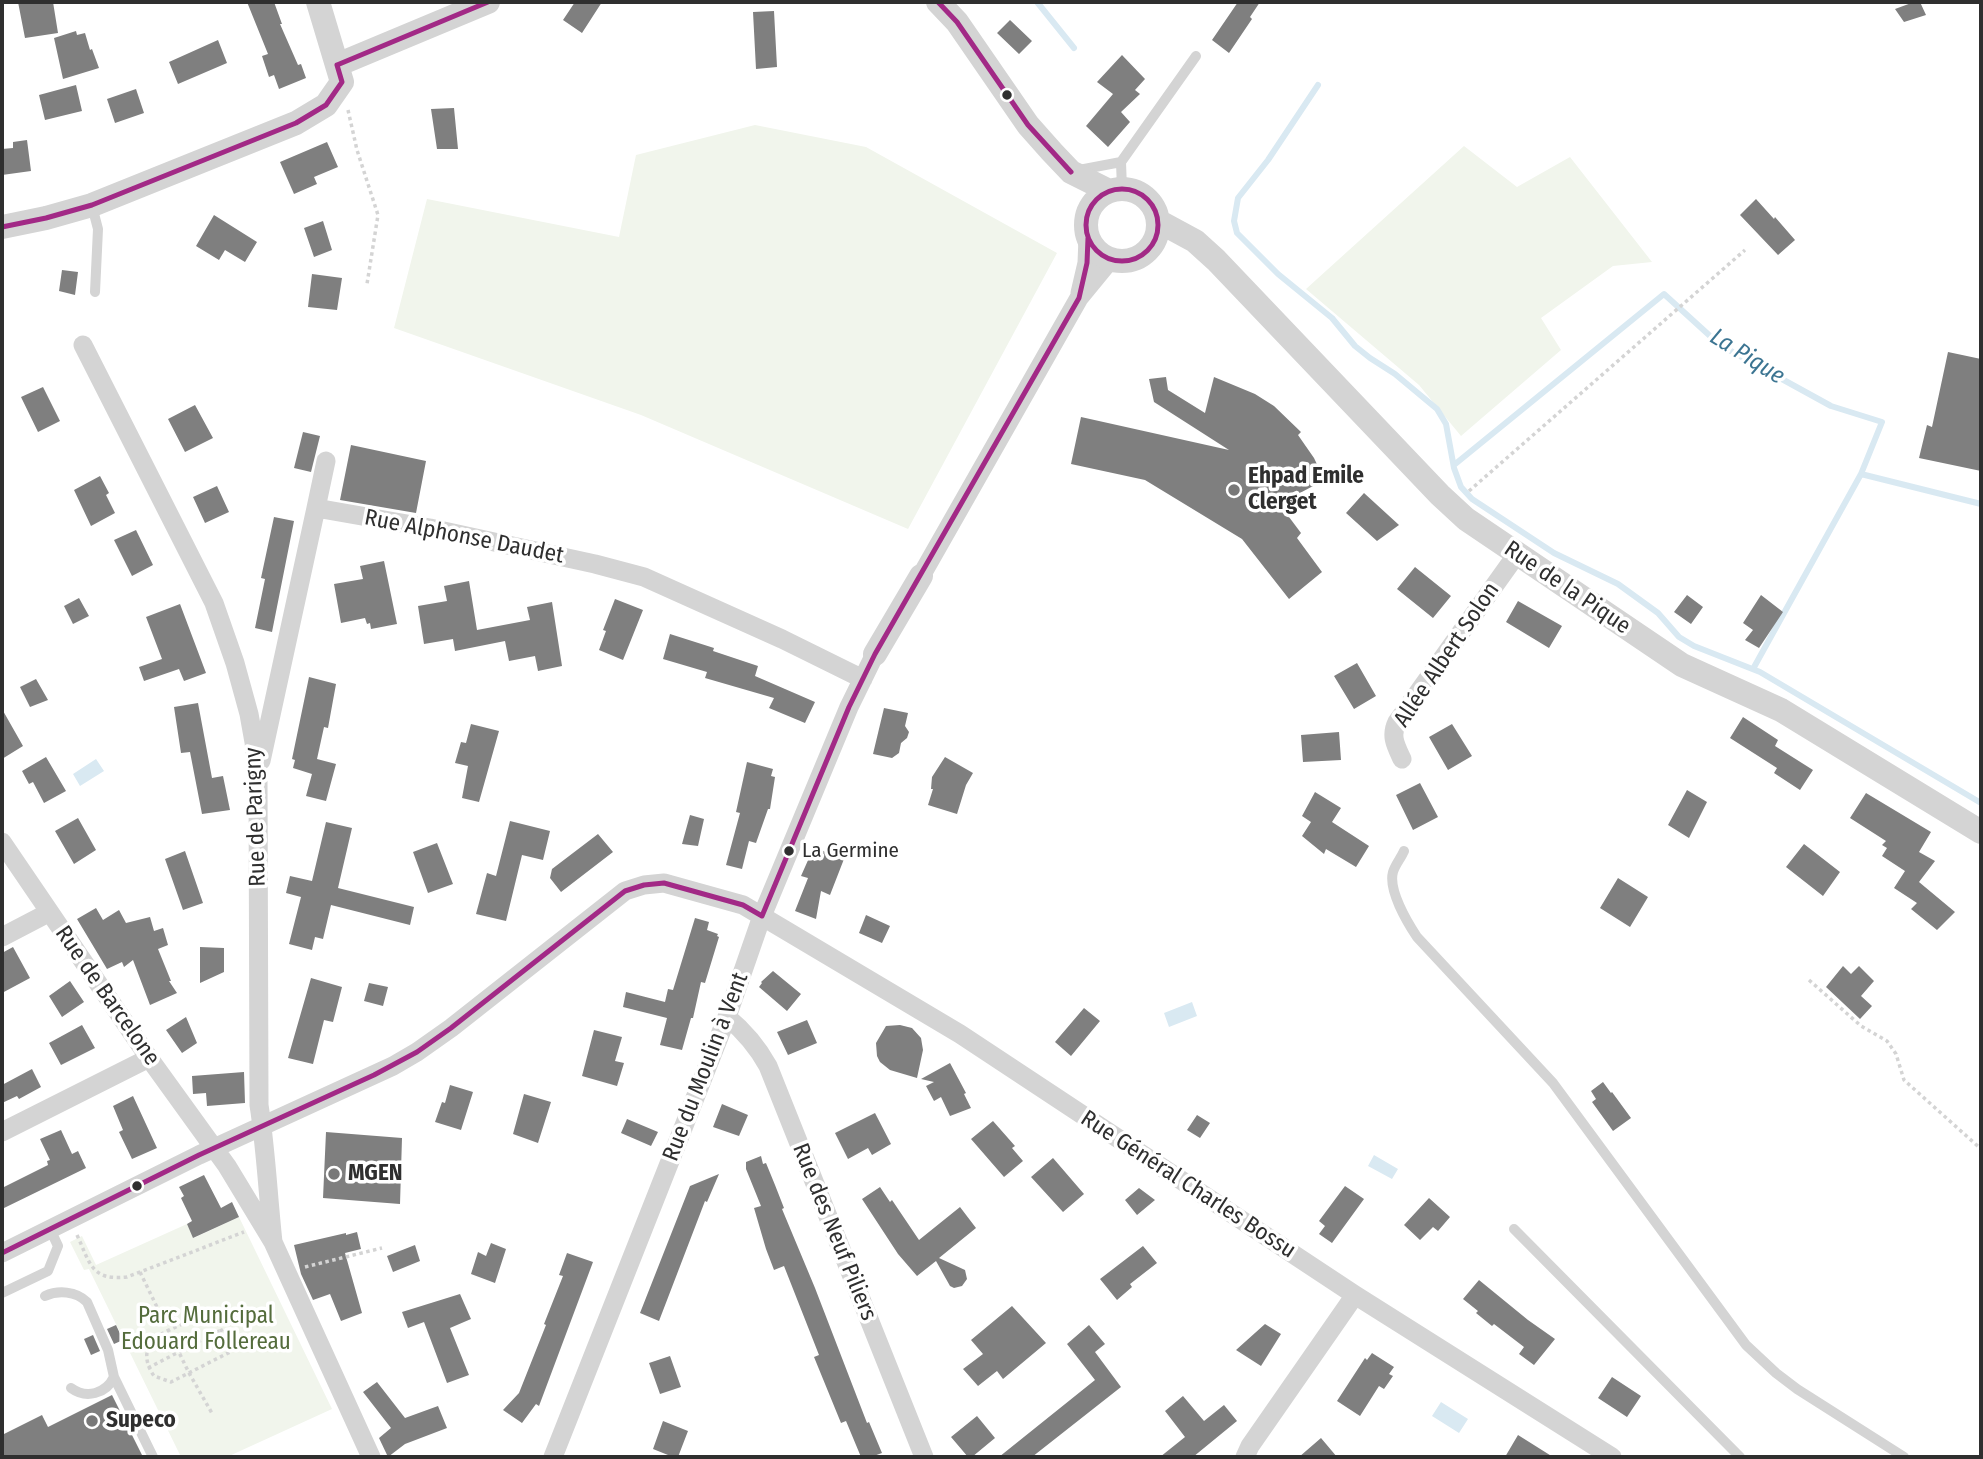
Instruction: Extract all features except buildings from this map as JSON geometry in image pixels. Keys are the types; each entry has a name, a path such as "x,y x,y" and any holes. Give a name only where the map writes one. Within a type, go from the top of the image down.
{"street":[{"path":"2,227 92,205 296,123 326,105 339,73 318,2"},
{"path":"339,73 488,2"},
{"path":"939,2 957,22 1028,125 1071,172 1089,211"},
{"path":"1071,172 1116,190"},
{"path":"1079,298 1087,263 1086,229 1089,211 1100,196 1116,190 1133,190 1150,202 1156,211 1158,231 1154,241 1149,250 1131,260 1121,261 1102,255 1088,238"},
{"name":"Rue de la Pique","path":"1158,221 1195,241 1216,260 1466,519 1682,665 1781,710 1981,832"},
{"name":"Rue de la Pique","path":"1149,250 1178,248 1216,260"},
{"path":"875,654 1079,298 1111,259"},
{"name":"Rue de Parigny","path":"83,345 214,603 249,714 258,778 259,1105 273,1242"},
{"path":"258,778 326,461"},
{"name":"Rue Alphonse Daudet","path":"316,508 430,528 645,577 863,679"},
{"name":"Allée Albert Solon","path":"1402,759 1393,740 1397,722 1517,554"},
{"name":"Rue du Moulin à Vent","path":"553,1457 727,1017 762,916 849,707 875,654"},
{"name":"Rue de Barcelone","path":"2,842 48,913 214,1148"},
{"name":"Rue Général Charles Bossu","path":"2,1253 417,1052 452,1028 625,891 664,883 743,905 960,1034 1355,1295 1612,1457"},
{"path":"2,937 48,913"},
{"name":"Rue des Neuf Piliers","path":"727,1017 741,1028 760,1051 768,1066 924,1457"},
{"path":"2,1132 149,1058"},
{"name":"Rue de Parigny","path":"214,1148 273,1242 371,1457"},
{"path":"1245,1457 1355,1295"}],"lane":[{"path":"1116,190 1121,162 1196,55"},
{"path":"1071,172 1121,162"},
{"path":"92,205 98,229 95,292"},
{"path":"1404,851 1393,873 1397,898 1417,937 1553,1083 1746,1345 1797,1390 1904,1457"},
{"path":"2,1293 48,1271 58,1246 50,1229"},
{"path":"1514,1229 1740,1457"},
{"path":"45,1296 52,1293 76,1294 87,1302 108,1350 114,1377 153,1457"},
{"path":"71,1388 80,1394 89,1395 109,1386 114,1377"}],"path":[{"path":"339,73 357,149 378,215 368,284"},
{"path":"1470,490 1745,250"},
{"path":"1809,980 1861,1026 1887,1041 1896,1054 1904,1080 1981,1149"},
{"path":"70,1219 93,1270 106,1277 117,1278 127,1277 262,1224"},
{"path":"286,1271 382,1248"},
{"path":"140,1272 189,1373 213,1415"},
{"path":"211,1310 232,1351 171,1381 154,1377 146,1359 148,1345 153,1338 169,1330 211,1310"},
{"path":"148,1368 222,1330"}],"green space":[{"path":"755,125 866,147 1057,253 908,529 641,415 394,328 427,199 619,237 636,155"},
{"path":"1464,146 1517,187 1570,157 1652,262 1613,266 1541,318 1561,350 1461,436 1419,385 1306,289"},
{"name":"Parc Municipal Edouard Follereau","path":"239,1217 332,1409 227,1457 181,1457 89,1269 84,1270 70,1242 82,1236 96,1265 187,1224 194,1238"}],"shaded area":[{"path":"96,759 104,771 80,786 73,774"},
{"path":"1192,1002 1197,1016 1169,1027 1164,1013"},
{"path":"1374,1155 1398,1169 1392,1179 1368,1166"},
{"path":"1441,1402 1468,1419 1459,1433 1432,1416"}],"waterway":[{"name":"La Pique","path":"1037,2 1074,48"},
{"name":"La Pique","path":"1318,85 1268,160 1238,198 1234,221 1237,233 1278,274 1332,318 1355,346 1395,374 1437,409 1446,424 1454,468 1461,487 1472,499 1554,553 1618,584 1658,613 1679,637 1694,646 1760,672 1981,803"},
{"name":"La Pique","path":"1454,465 1664,294 1720,345 1831,406 1882,422 1861,474 1981,504"},
{"name":"La Pique","path":"1753,669 1861,474"}],"transit line":[{"path":"337,65 488,2"},
{"path":"938,2 957,22 1028,125 1071,172"},
{"path":"2,227 92,205 296,123 326,105 342,82 337,65"},
{"path":"1122,189 1142,195 1152,205 1158,225 1152,245 1142,255 1122,261 1102,255 1092,245 1086,225 1092,205 1102,195 1122,189"},
{"path":"762,916 849,707 875,654 1079,298 1087,263 1088,238"},
{"path":"2,1253 199,1155 374,1075 417,1052 625,891 664,883 743,905 762,916"}],"place":[{"name":"Ehpad Emile Clerget","path":"1234,490"},
{"name":"La Germine","path":"789,851"},
{"name":"MGEN","path":"334,1174"},
{"name":"Supeco","path":"92,1421"}]}
